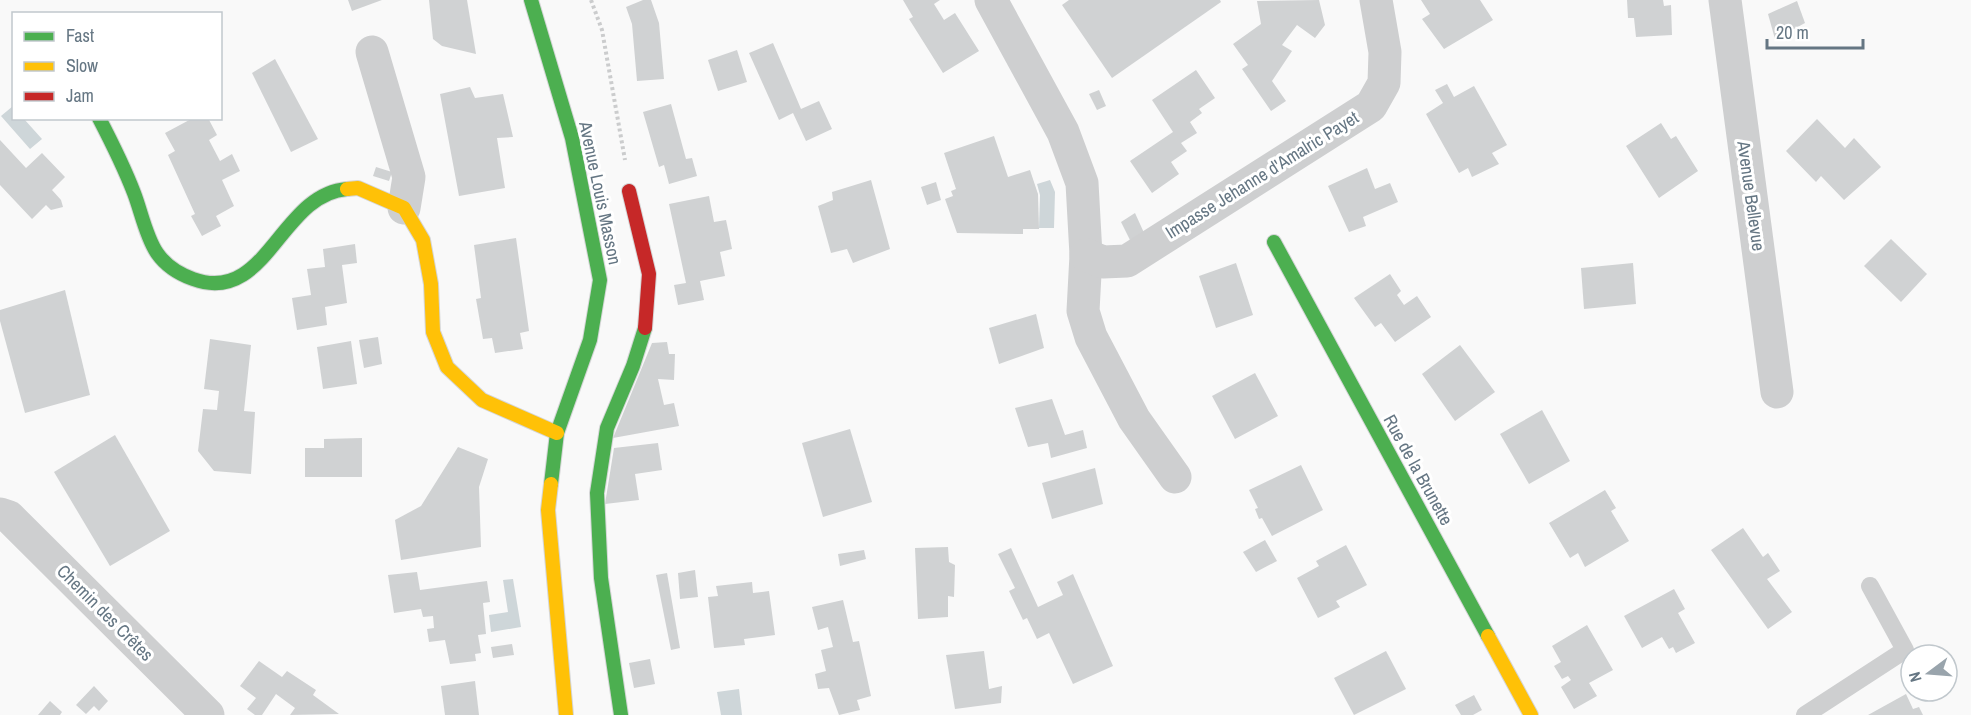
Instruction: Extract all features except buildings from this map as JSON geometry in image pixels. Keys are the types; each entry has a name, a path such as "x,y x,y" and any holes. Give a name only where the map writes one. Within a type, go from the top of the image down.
{"street":[{"name":"Avenue Louis Masson","path":"531,0 573,138 600,280 590,340 557,433 548,510 566,715"},
{"path":"991,0 1063,132 1082,183 1086,255 1083,311 1091,337 1134,419 1175,477"},
{"name":"Impasse Jehanne d'Amalric Payet","path":"1086,255 1103,262 1127,261 1371,106 1384,83 1384,52 1376,0"},
{"name":"Avenue Bellevue","path":"1725,0 1777,392"},
{"path":"372,52 409,177 404,208"},
{"path":"100,120 123,162 156,252 177,273 210,285 236,281 265,256 297,215 331,190 358,188 404,208 423,240 431,284 433,332 447,368 483,400 557,433"},
{"name":"Avenue Louis Masson","path":"624,712 601,578 597,493 607,428 633,366 647,321 649,274 629,191"},
{"name":"Rue de la Brunette","path":"1274,242 1531,715"},
{"name":"Chemin des Crêtes","path":"0,514 9,517 208,715"}],"lane":[{"path":"1805,715 1905,650 1870,586"}],"path":[{"path":"591,0 602,30 629,191"}],"shaded area":[{"path":"12,107 12,120 25,120 42,139 30,149 1,116"},
{"path":"1050,180 1055,192 1054,228 1039,228 1040,195 1037,184"},
{"path":"513,579 521,627 491,632 489,615 508,612 503,580"},
{"path":"739,689 742,715 721,715 717,692"}],"traffic: fast":[{"path":"531,0 572,138 600,280 590,340 557,433 551,484"},
{"path":"100,120 130,183 153,247 169,266 193,279 218,283 239,277 257,264 305,209 324,195 347,189"},
{"path":"1274,242 1488,636"},
{"path":"621,715 601,578 597,493 607,428 633,366 645,328"}],"traffic: slow":[{"path":"347,189 358,188 404,208 423,240 431,284 433,332 447,367 482,400 557,433"},
{"path":"551,484 548,510 566,715"},
{"path":"1488,636 1531,715"}],"traffic: jam":[{"path":"629,191 649,274 645,328"}]}
